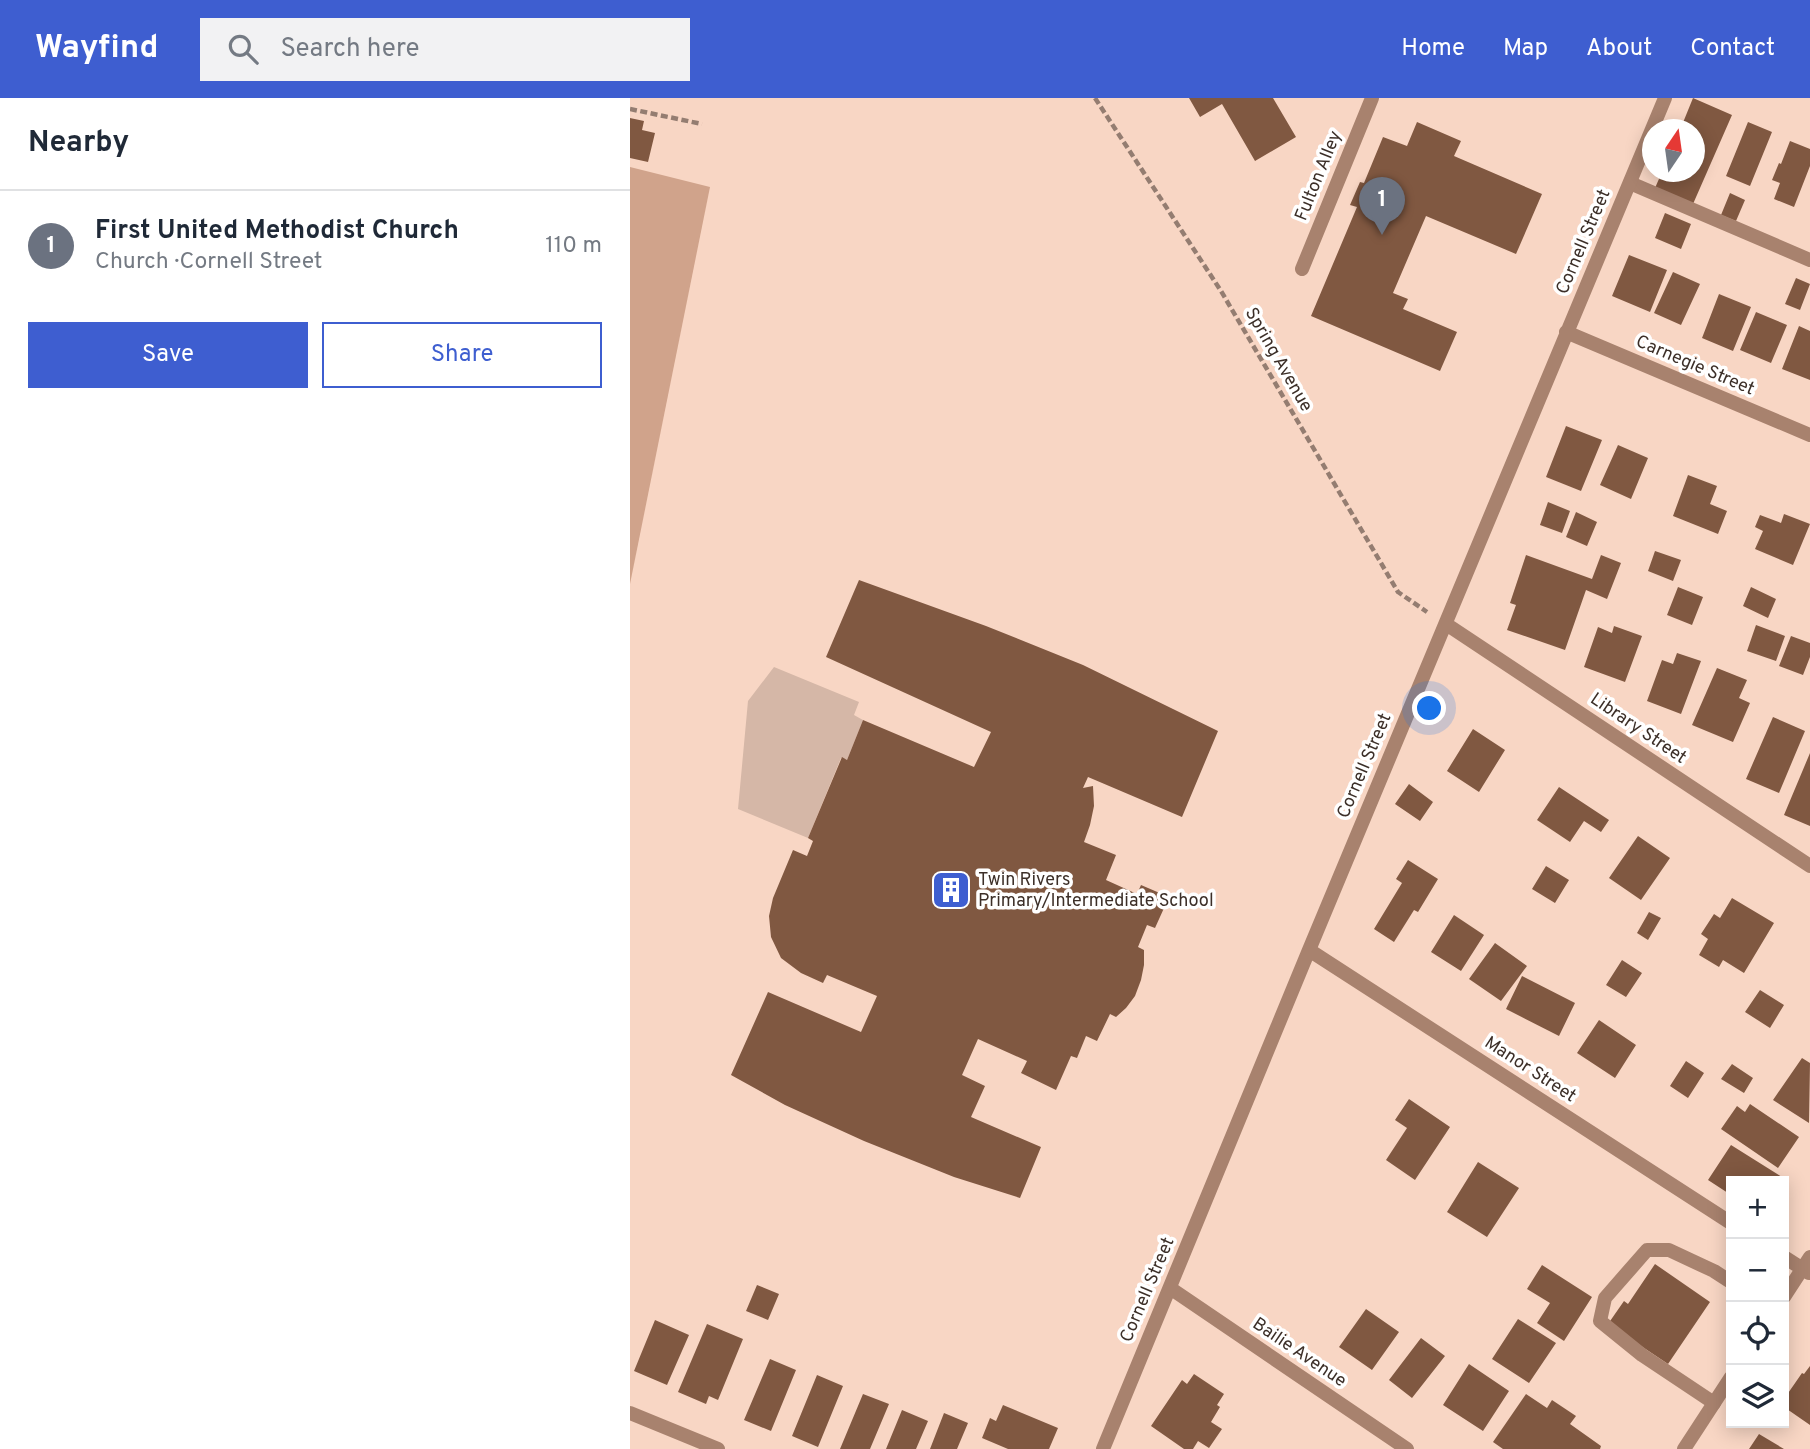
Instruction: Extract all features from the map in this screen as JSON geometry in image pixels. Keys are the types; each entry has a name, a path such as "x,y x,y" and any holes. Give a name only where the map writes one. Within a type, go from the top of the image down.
{"street":[{"name":"Fulton Alley","path":"1302,269 1372,98"},
{"name":"Cornell Street","path":"1102,1449 1665,98"},
{"path":"1630,183 1810,260"},
{"name":"Carnegie Street","path":"1566,332 1810,436"},
{"name":"Library Street","path":"1446,624 1810,866"},
{"name":"Manor Street","path":"1309,950 1726,1220"},
{"path":"1714,1403 1642,1355 1600,1321 1605,1298 1647,1250 1670,1250 1726,1279"},
{"path":"1789,1259 1808,1267 1789,1291"},
{"name":"Bailie Avenue","path":"1170,1288 1406,1449"},
{"path":"1684,1449 1726,1385"},
{"path":"630,1413 718,1449"}],"path":[{"name":"Spring Avenue","path":"1095,98 1221,291 1398,592 1446,624"},
{"path":"630,109 702,124"}],"shaded area":[{"path":"630,167 710,187 630,584"},
{"path":"774,667 859,702 854,715 863,720 847,760 841,758 808,838 738,809 748,701"}],"building":[{"path":"1189,98 1273,98 1296,137 1255,161 1222,104 1200,117"},
{"path":"1693,98 1732,115 1705,177 1705,119 1684,119"},
{"path":"630,118 644,121 642,130 655,133 648,162 630,158"},
{"path":"1417,122 1461,141 1454,156 1542,194 1516,254 1426,216 1393,293 1408,299 1403,309 1457,332 1440,371 1311,316 1357,207 1350,205 1360,182 1364,183 1383,137 1407,146"},
{"path":"1748,122 1772,132 1750,186 1726,176"},
{"path":"1790,141 1810,149 1810,166 1794,207 1774,199 1780,183 1772,180"},
{"path":"1658,182 1703,182 1693,204 1655,188"},
{"path":"1730,193 1745,200 1736,221 1721,215"},
{"path":"1665,213 1691,224 1681,249 1655,238"},
{"path":"1629,255 1667,270 1650,312 1612,296"},
{"path":"1673,272 1700,284 1681,325 1654,313"},
{"path":"1796,278 1810,284 1800,310 1785,304"},
{"path":"1719,294 1751,307 1733,351 1702,338"},
{"path":"1756,312 1787,325 1771,363 1740,350"},
{"path":"1799,326 1810,331 1810,380 1782,369"},
{"path":"1566,426 1602,440 1581,491 1546,477"},
{"path":"1618,445 1648,458 1631,499 1600,485"},
{"path":"1688,475 1717,486 1710,504 1727,511 1718,534 1673,516"},
{"path":"1548,502 1570,511 1562,533 1540,525"},
{"path":"1576,512 1597,522 1587,546 1566,537"},
{"path":"1784,514 1810,524 1793,565 1755,549 1763,531 1755,527 1760,515 1781,523"},
{"path":"1655,551 1681,560 1673,581 1648,571"},
{"path":"1526,555 1592,579 1601,555 1621,563 1607,599 1586,590 1565,650 1507,630 1516,605 1510,603"},
{"name":"Twin Rivers Primary/Intermediate School","path":"859,580 1083,665 1218,731 1182,817 1088,777 1083,788 1093,786 1094,806 1084,842 1116,855 1106,880 1137,894 1141,885 1169,897 1155,928 1147,925 1138,947 1144,950 1144,965 1135,996 1116,1017 1110,1014 1097,1041 1086,1036 1077,1058 1071,1056 1056,1090 1021,1073 1027,1061 978,1039 962,1075 985,1086 971,1117 1041,1147 1020,1198 954,1177 864,1141 785,1105 731,1075 768,992 861,1032 877,996 827,975 823,983 801,973 781,958 771,937 769,916 773,898 793,850 807,856 813,841 808,838 842,757 847,760 863,720 974,767 991,732 826,657"},
{"path":"1678,587 1703,597 1692,625 1667,615"},
{"path":"1751,587 1776,599 1768,618 1743,606"},
{"path":"1756,625 1785,636 1776,661 1747,651"},
{"path":"1614,626 1642,636 1625,682 1584,667 1598,627 1612,633"},
{"path":"1791,636 1810,643 1810,657 1803,675 1779,666"},
{"path":"1677,653 1701,661 1681,714 1647,701 1662,660 1673,664"},
{"path":"1717,668 1747,680 1739,698 1750,703 1733,742 1692,725"},
{"path":"1773,717 1805,731 1779,793 1746,779"},
{"path":"1473,729 1505,750 1479,792 1447,771"},
{"path":"1810,753 1810,826 1784,815"},
{"path":"1409,784 1433,802 1420,821 1395,804"},
{"path":"1559,787 1609,820 1601,832 1584,821 1570,842 1537,820"},
{"path":"1638,836 1670,858 1641,900 1609,878"},
{"path":"1408,860 1438,879 1418,912 1414,910 1394,942 1374,929 1402,883 1396,879"},
{"path":"1546,866 1569,880 1555,903 1532,889"},
{"path":"1732,898 1774,923 1744,973 1723,960 1719,967 1699,955 1708,939 1701,934 1714,914 1720,918"},
{"path":"1649,912 1661,918 1648,940 1637,933"},
{"path":"1454,915 1484,935 1461,971 1431,952"},
{"path":"1495,943 1527,966 1501,1001 1469,979"},
{"path":"1622,960 1642,973 1626,997 1606,985"},
{"path":"1522,976 1575,1003 1559,1036 1506,1009"},
{"path":"1760,990 1784,1005 1770,1028 1745,1012"},
{"path":"1599,1020 1636,1045 1615,1078 1577,1053"},
{"path":"1802,1058 1810,1063 1809,1123 1773,1100"},
{"path":"1686,1061 1704,1073 1688,1098 1670,1086"},
{"path":"1732,1064 1753,1078 1744,1093 1721,1079"},
{"path":"1409,1099 1450,1127 1415,1180 1386,1160 1407,1128 1395,1120"},
{"path":"1750,1104 1799,1137 1778,1168 1721,1129 1737,1106 1745,1112"},
{"path":"1731,1145 1780,1176 1726,1176 1726,1192 1708,1180"},
{"path":"1478,1162 1519,1188 1487,1237 1447,1212"},
{"path":"1655,1264 1710,1302 1668,1364 1608,1324 1624,1301 1628,1304"},
{"path":"1542,1265 1592,1297 1564,1341 1537,1323 1550,1303 1527,1289"},
{"path":"757,1285 779,1294 768,1320 746,1311"},
{"path":"1366,1309 1399,1332 1372,1370 1339,1347"},
{"path":"1518,1319 1556,1343 1529,1383 1492,1359"},
{"path":"655,1320 689,1335 667,1385 634,1371"},
{"path":"707,1324 743,1339 718,1400 709,1396 706,1404 678,1392"},
{"path":"1421,1338 1445,1356 1412,1398 1389,1380"},
{"path":"770,1359 796,1370 771,1431 744,1420"},
{"path":"1469,1364 1509,1391 1483,1431 1443,1405"},
{"path":"1810,1366 1810,1425 1789,1410 1789,1392 1802,1373"},
{"path":"1194,1374 1224,1394 1211,1422 1222,1429 1209,1448 1198,1441 1193,1449 1184,1449 1151,1426 1182,1380 1187,1384"},
{"path":"817,1375 843,1386 818,1447 792,1436"},
{"path":"863,1394 889,1404 870,1449 840,1449"},
{"path":"1526,1394 1547,1408 1552,1400 1576,1416 1570,1424 1601,1446 1600,1449 1503,1449 1493,1442"},
{"path":"1003,1405 1058,1428 1049,1449 1008,1449 982,1438 990,1418 996,1421"},
{"path":"902,1410 928,1421 916,1449 886,1449"},
{"path":"944,1413 968,1423 957,1449 930,1449"},
{"path":"1759,1434 1784,1449 1749,1449"}],"place":[{"name":"First United Methodist Church","path":"1382,235"},
{"name":"Twin Rivers Primary/Intermediate School","path":"951,890"}]}
